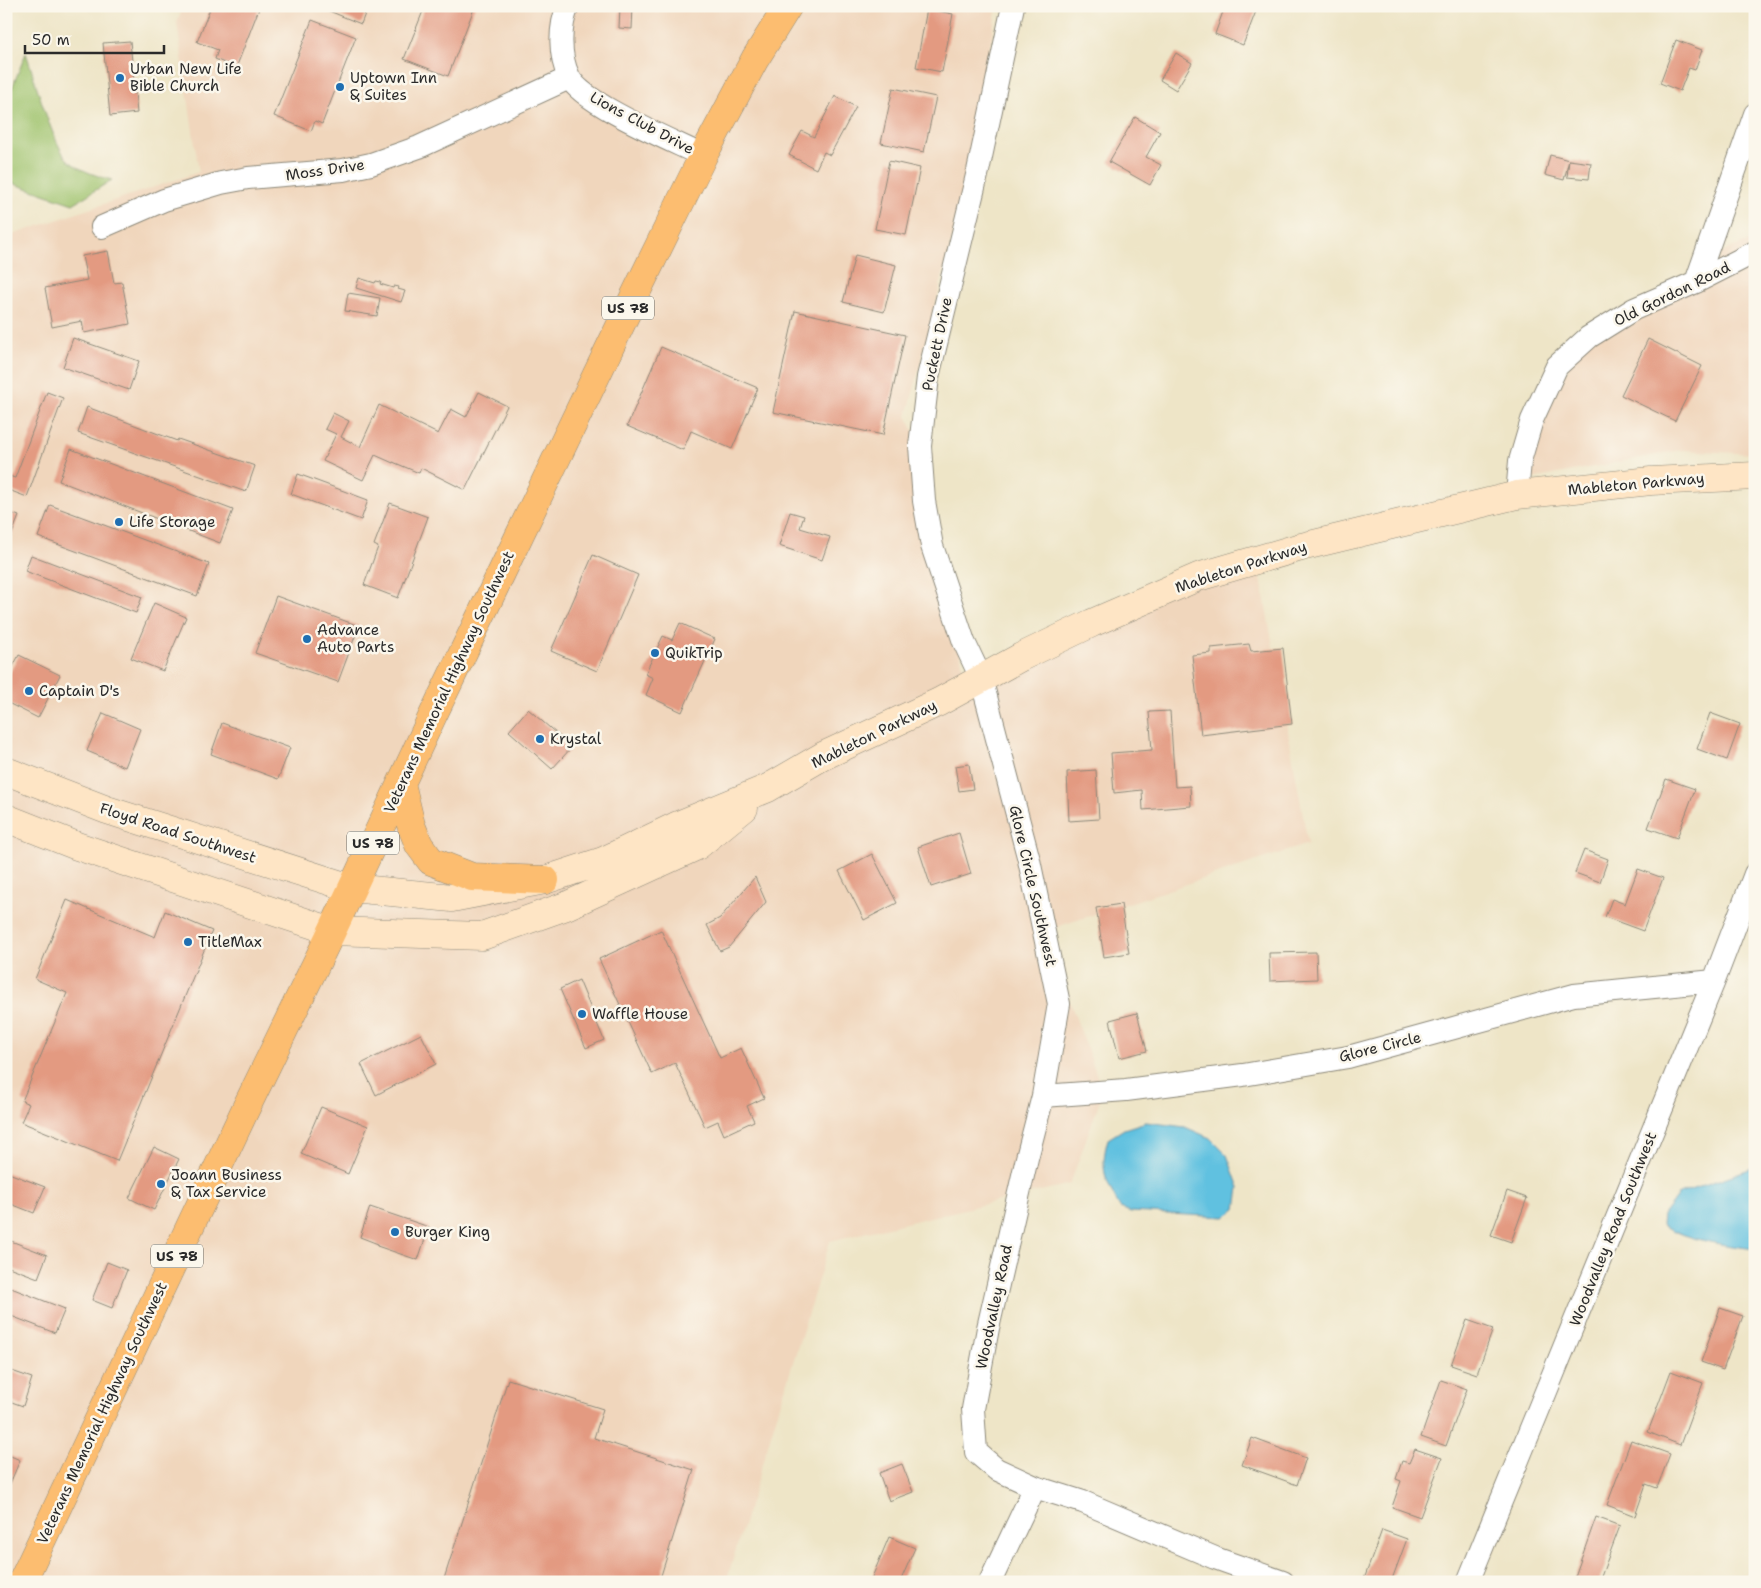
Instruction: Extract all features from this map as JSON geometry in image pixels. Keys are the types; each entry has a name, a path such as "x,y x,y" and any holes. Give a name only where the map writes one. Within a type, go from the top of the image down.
{"main road":[{"name":"Veterans Memorial Highway Southwest","path":"22,1582 522,528 703,156 755,59 788,6"},
{"name":"Mableton Parkway","path":"351,888 452,898 546,880 604,861 676,826 768,788 823,756 939,702 981,678 1084,627 1198,577 1311,544 1517,494 1651,480 1755,476"},
{"name":"Floyd Road Southwest","path":"6,771 107,810 351,888"},
{"path":"401,782 411,825 419,845 431,861 472,877 546,880"},
{"name":"Mableton Parkway","path":"332,931 482,936 566,906 697,846 768,788"},
{"path":"6,818 77,846 332,931"}],"street":[{"path":"568,6 564,15 562,47 570,78"},
{"name":"Puckett Drive","path":"981,678 964,642 932,546 924,501 920,446 928,377 978,170 1014,6"},
{"name":"Lions Club Drive","path":"570,78 592,99 703,156"},
{"name":"Moss Drive","path":"102,227 169,198 221,183 248,178 343,170 371,164 420,148 570,78"},
{"path":"1696,282 1755,114"},
{"name":"Old Gordon Road","path":"1517,494 1520,460 1532,420 1557,366 1589,337 1634,309 1696,282 1755,252"},
{"name":"Glore Circle Southwest","path":"981,678 1029,860 1059,1004 1043,1096"},
{"name":"Woodvalley Road Southwest","path":"1468,1582 1714,981 1755,874"},
{"name":"Glore Circle","path":"1043,1096 1126,1090 1243,1075 1348,1057 1574,995 1714,981"},
{"name":"Woodvalley Road","path":"1043,1096 988,1328 974,1409 976,1452 996,1469 1035,1487 1083,1502 1215,1558 1283,1582"},
{"path":"990,1582 1035,1487"}],"shaded area":[{"path":"183,6 997,6 967,180 907,416 921,449 966,683 1257,556 1308,844 1044,931 1103,1092 1070,1184 830,1241 726,1582 6,1582 6,237 199,172 177,23"},
{"path":"1755,239 1755,454 1681,450 1516,482 1577,348 1728,249"}],"green space":[{"path":"26,53 50,127 63,153 69,161 79,168 112,180 73,204 6,181 6,103"}],"water":[{"path":"1146,1122 1185,1127 1210,1138 1227,1155 1239,1188 1236,1209 1225,1217 1131,1212 1120,1208 1105,1175 1104,1159 1108,1139 1124,1129"},
{"path":"1755,1167 1755,1249 1696,1239 1662,1225 1663,1215 1679,1194"}],"building":[{"path":"211,6 260,6 236,68 215,59 218,50 197,42"},
{"path":"317,6 368,6 361,24"},
{"path":"425,6 475,6 448,76 404,59"},
{"path":"620,6 633,6 632,29 619,28"},
{"path":"1225,6 1258,6 1243,45 1215,34"},
{"path":"927,9 953,14 942,72 916,67"},
{"path":"312,20 356,37 322,124 315,121 311,131 274,116"},
{"path":"1676,40 1702,50 1695,70 1689,68 1680,91 1660,83"},
{"name":"Urban New Life Bible Church","path":"130,41 137,113 110,116 103,43"},
{"path":"1176,53 1192,63 1176,90 1160,80"},
{"path":"893,88 936,97 924,152 881,143"},
{"path":"835,96 856,107 830,155 824,152 816,169 789,155 802,131 814,137"},
{"path":"1135,117 1160,132 1146,157 1161,165 1150,185 1109,162"},
{"path":"1550,155 1569,160 1564,180 1545,175"},
{"path":"1569,160 1591,163 1589,179 1567,177"},
{"path":"889,161 920,168 906,235 875,229"},
{"path":"108,251 114,283 122,282 130,324 84,333 82,321 52,327 45,288 87,280 82,256"},
{"path":"855,255 896,265 884,312 843,302"},
{"path":"359,278 375,283 376,281 381,282 380,284 393,288 394,286 399,287 398,289 405,291 401,302 356,288"},
{"path":"348,293 380,298 377,316 345,311"},
{"path":"795,311 905,335 883,435 773,412"},
{"path":"73,338 139,361 129,390 63,367"},
{"path":"1648,339 1702,366 1675,421 1621,395"},
{"path":"661,347 758,388 732,449 691,431 683,450 627,426"},
{"path":"47,392 63,398 27,497 6,489 6,475 15,478"},
{"path":"479,392 507,406 465,490 421,468 419,473 375,455 363,480 323,461 336,434 325,429 333,413 349,421 341,437 360,447 379,405 438,434 451,409 466,417"},
{"path":"87,407 177,441 178,439 255,466 246,492 78,433"},
{"path":"71,449 233,510 220,543 59,481"},
{"path":"298,474 368,500 361,520 291,494"},
{"path":"390,503 428,517 398,598 364,585 378,547 374,545"},
{"path":"50,505 209,564 197,596 38,537"},
{"path":"6,511 19,516 6,549"},
{"path":"790,512 804,516 800,528 830,537 822,560 779,546"},
{"path":"31,555 142,597 136,613 25,571"},
{"path":"593,555 638,575 597,671 551,651"},
{"name":"Advance Auto Parts","path":"276,596 359,626 338,682 255,653"},
{"path":"154,603 186,617 163,671 131,658"},
{"path":"680,623 715,639 682,712 646,695 653,678 645,674 663,636 672,640"},
{"path":"1249,644 1251,651 1283,648 1292,724 1201,735 1192,655 1211,653 1211,648"},
{"name":"Captain D's","path":"19,655 60,675 38,718 6,702 6,680"},
{"name":"Krystal","path":"528,709 572,747 552,769 509,731"},
{"path":"1170,711 1175,787 1190,786 1191,806 1143,810 1142,790 1114,793 1111,753 1152,750 1149,712"},
{"path":"103,713 140,729 125,767 87,751"},
{"path":"1710,713 1740,724 1727,760 1697,749"},
{"path":"222,723 290,748 278,779 211,754"},
{"path":"969,764 973,789 959,791 955,766"},
{"path":"1096,770 1099,819 1069,821 1067,772"},
{"path":"1666,779 1695,789 1677,838 1648,828"},
{"path":"959,833 971,874 931,887 918,847"},
{"path":"1584,850 1608,859 1600,882 1575,873"},
{"path":"872,854 897,903 864,920 839,871"},
{"path":"1638,869 1663,878 1643,931 1605,917 1612,899 1625,904"},
{"path":"755,877 766,902 729,947 720,951 707,925 720,918"},
{"path":"67,900 155,937 165,911 212,931 117,1161 21,1122 29,1104 22,1101 67,993 35,979"},
{"path":"1121,904 1129,953 1104,957 1096,908"},
{"path":"661,930 720,1058 741,1048 764,1098 747,1106 754,1121 724,1135 718,1121 705,1127 675,1063 652,1074 599,959"},
{"path":"1316,952 1317,979 1270,981 1269,953"},
{"name":"Waffle House","path":"579,980 604,1040 586,1048 560,989"},
{"path":"1137,1013 1147,1051 1119,1058 1110,1020"},
{"path":"421,1034 436,1064 376,1095 361,1064"},
{"path":"321,1107 368,1126 348,1174 301,1154"},
{"path":"154,1147 179,1159 154,1210 129,1198"},
{"path":"6,1172 45,1187 34,1213 6,1202"},
{"path":"1507,1191 1527,1198 1511,1242 1491,1235"},
{"name":"Burger King","path":"370,1207 429,1227 418,1260 377,1246 378,1244 360,1237"},
{"path":"6,1239 47,1255 38,1278 6,1266"},
{"path":"107,1262 127,1270 112,1308 92,1300"},
{"path":"6,1286 65,1309 55,1333 6,1314"},
{"path":"1720,1308 1743,1316 1723,1370 1701,1362"},
{"path":"1467,1320 1493,1329 1477,1374 1451,1365"},
{"path":"6,1369 32,1378 23,1406 6,1400"},
{"path":"1671,1371 1703,1383 1680,1445 1648,1432"},
{"path":"508,1379 603,1409 594,1438 694,1470 659,1582 443,1582"},
{"path":"1441,1380 1467,1389 1446,1446 1421,1437"},
{"path":"1252,1438 1306,1458 1297,1485 1242,1465"},
{"path":"1631,1440 1670,1454 1657,1488 1646,1484 1635,1516 1607,1505"},
{"path":"1415,1449 1442,1458 1420,1517 1392,1507 1401,1481 1396,1479 1402,1461 1409,1463"},
{"path":"6,1454 20,1460 6,1493"},
{"path":"902,1464 913,1492 889,1501 879,1473"},
{"path":"1596,1517 1620,1526 1599,1582 1573,1582"},
{"path":"1382,1530 1407,1539 1391,1582 1363,1582"},
{"path":"889,1537 915,1548 900,1582 870,1582"}],"place":[{"name":"Urban New Life Bible Church","path":"120,78"},
{"name":"Uptown Inn & Suites","path":"340,87"},
{"name":"Life Storage","path":"119,522"},
{"name":"Advance Auto Parts","path":"307,639"},
{"name":"QuikTrip","path":"655,653"},
{"name":"Captain D's","path":"29,691"},
{"name":"Krystal","path":"540,739"},
{"name":"TitleMax","path":"188,942"},
{"name":"Waffle House","path":"582,1014"},
{"name":"Joann Business & Tax Service","path":"161,1184"},
{"name":"Burger King","path":"395,1232"}]}
